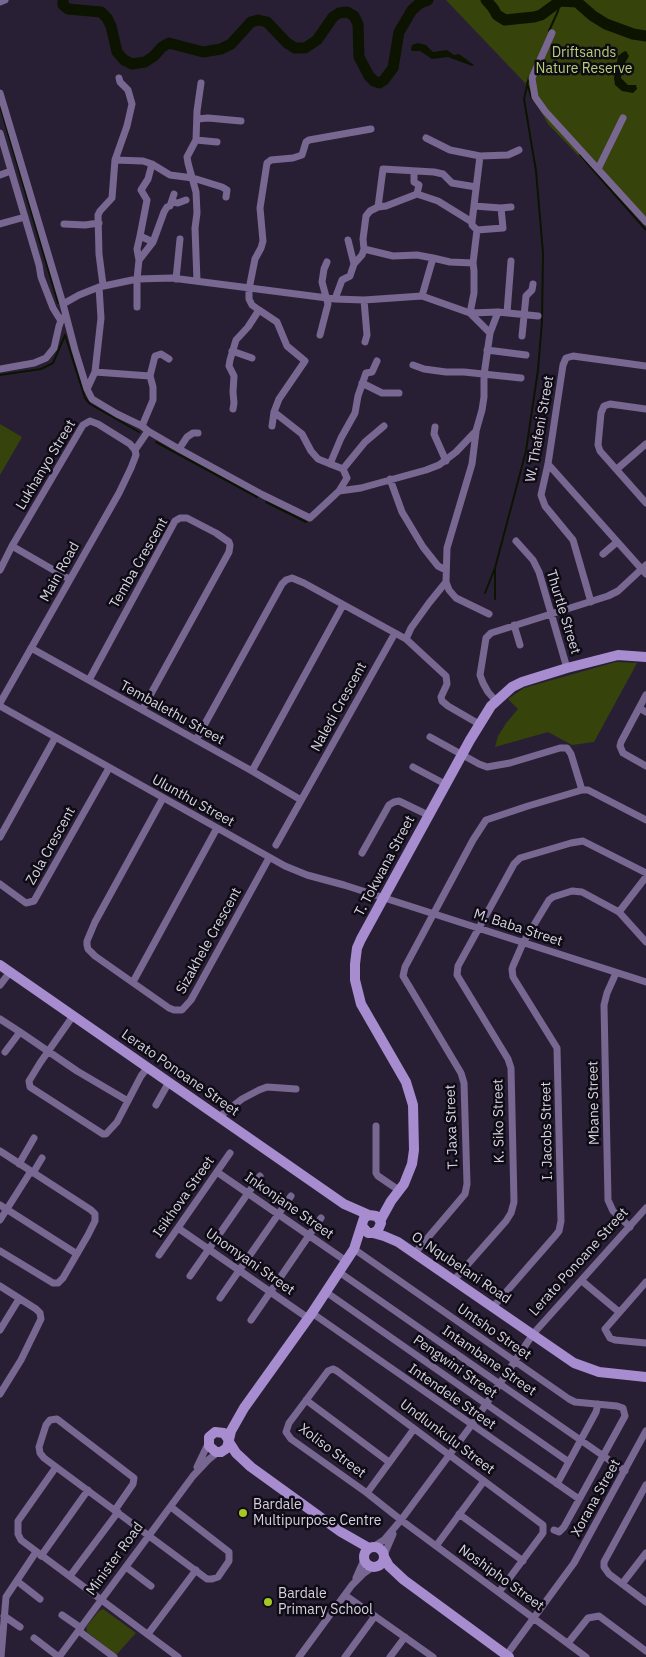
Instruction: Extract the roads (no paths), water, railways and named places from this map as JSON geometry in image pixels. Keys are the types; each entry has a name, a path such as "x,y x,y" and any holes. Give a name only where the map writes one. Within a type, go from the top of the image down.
{"street":[{"path":"0,2 6,0"},
{"path":"552,33 532,78 536,97 545,111 646,222"},
{"path":"87,389 96,372 101,318 98,223 100,211 112,198 116,160 128,126 132,104 128,90 120,82 119,78"},
{"path":"197,281 196,192 187,157 196,140 201,83"},
{"path":"0,93 63,304 63,317 54,348 46,358 34,363 0,369"},
{"path":"197,119 218,118 241,121"},
{"path":"598,169 624,118"},
{"path":"272,426 274,412 279,399 305,361 287,346 277,322 252,305 249,299 255,259 263,241 260,208 267,163 271,160 293,158 302,155 306,142 309,140 371,129"},
{"path":"0,132 39,264 41,277 53,308 63,317 92,399 145,428 179,450 310,518 339,491 347,478 343,469 318,459 311,451 302,434 274,412"},
{"path":"426,138 450,150 480,156 508,154 519,150"},
{"path":"196,140 217,142"},
{"path":"470,313 474,293 473,263 477,230 472,222 480,156"},
{"path":"116,160 134,160 152,164 170,175 193,178 225,188 227,192 226,197"},
{"path":"138,307 137,279 139,260 137,250 147,200 140,191 148,179 152,164"},
{"path":"378,207 383,169 440,173 452,183 476,187"},
{"path":"0,175 11,172"},
{"path":"414,172 414,182 419,185 417,194"},
{"path":"139,260 153,242 164,212 170,206 174,194"},
{"path":"320,335 331,299 342,280 350,276 354,264 362,255 365,220 368,213 378,207 386,206 417,194 438,200 472,222"},
{"path":"172,202 178,203 186,200"},
{"path":"474,206 511,207"},
{"path":"477,230 503,228 501,208"},
{"path":"0,224 25,217"},
{"path":"64,224 85,225 98,223"},
{"path":"140,236 153,242"},
{"path":"176,278 180,239"},
{"path":"348,240 354,264"},
{"path":"364,249 393,256 417,255 450,262 473,263"},
{"path":"422,296 433,258"},
{"path":"507,314 510,261"},
{"path":"328,262 324,268 322,282 331,299"},
{"path":"63,304 101,286 137,279 176,278 331,299 364,300 422,296 470,313 498,312 538,316"},
{"path":"522,336 526,296 532,290 533,284"},
{"path":"364,300 367,323 365,342"},
{"path":"233,409 232,392 234,376 229,366 232,351 236,340 248,327 259,310"},
{"path":"489,614 456,598 449,590 446,582 446,570 447,548 472,464 476,431 482,410 484,375 490,333 498,312"},
{"path":"470,313 490,333"},
{"path":"488,350 526,355"},
{"path":"232,351 252,358"},
{"path":"96,372 150,376 155,356 161,354 169,359"},
{"name":"W. Thafeni Street","path":"591,602 573,540 543,502 541,495 548,464 563,365 566,358 573,356 646,366"},
{"path":"330,464 341,438 356,413 356,402 366,373 372,372 377,361"},
{"path":"413,365 424,369 446,372 521,378"},
{"name":"Main Road","path":"0,705 131,468 153,400 153,387 150,376"},
{"path":"362,383 382,392 399,394"},
{"path":"646,409 610,404 602,408 598,445 600,451 646,503"},
{"name":"Lukhanyo Street","path":"0,570 12,546 83,425 90,422 98,424 130,444 136,450"},
{"path":"343,469 365,442 384,426"},
{"path":"435,427 434,434 446,461"},
{"path":"339,491 361,488 426,470 446,461 476,431"},
{"path":"179,450 187,437 193,433 198,433"},
{"path":"617,469 646,444"},
{"path":"496,701 488,692 480,676 486,638 491,632 613,594 645,570 617,542 548,464"},
{"path":"390,479 402,512 438,566 446,570"},
{"name":"Temba Crescent","path":"89,680 175,522 180,518 187,518 216,533 229,542 229,552 142,710"},
{"name":"Thurtle Street","path":"516,541 536,565 567,668"},
{"path":"603,554 617,542"},
{"path":"12,546 70,580"},
{"path":"196,740 282,584 292,578 406,639 446,676 447,684 441,697 442,701 479,724"},
{"path":"406,639 416,621 446,582"},
{"path":"252,771 343,605"},
{"path":"514,625 520,645"},
{"name":"Naledi Crescent","path":"276,845 395,632"},
{"name":"Tembalethu Street","path":"31,648 301,800"},
{"name":"T. Tokwana Street","path":"371,1221 400,1190 408,1174 414,1150 413,1104 400,1071 360,1004 355,980 357,948 445,784 479,724 496,701 512,687 522,682 567,668 618,655 646,657"},
{"path":"646,695 620,746 623,753 646,766"},
{"name":"Ulunthu Street","path":"0,705 269,858 307,875 383,898"},
{"path":"639,708 646,712"},
{"path":"430,737 479,764 491,767 560,748 567,748 571,754 582,790"},
{"path":"0,837 55,738"},
{"name":"Zola Crescent","path":"0,884 26,903 34,901 109,768"},
{"path":"413,768 445,784"},
{"path":"433,914 473,840 486,820 582,790 592,791 646,820"},
{"name":"Sizakhele Crescent","path":"163,798 95,922 87,941 88,949 91,953 174,1010 184,1008 192,1000 269,858"},
{"path":"362,853 389,805 394,802 399,801 428,816"},
{"path":"133,982 217,828"},
{"path":"478,929 514,864 524,856 583,841 646,873"},
{"path":"619,912 646,877"},
{"name":"I. Jacobs Street","path":"493,1307 559,1231 561,1221 557,1054 555,1044 512,973 513,966 523,943 549,900 572,891 582,892 619,912 646,942"},
{"name":"M. Baba Street","path":"383,898 646,982"},
{"name":"T. Jaxa Street","path":"414,1254 462,1199 467,1184 463,1078 403,976 405,966 433,914"},
{"name":"K. Siko Street","path":"454,1280 506,1221 512,1213 514,1202 510,1064 461,981 457,970 478,929"},
{"name":"Lerato Ponoane Street","path":"0,965 371,1221"},
{"path":"0,985 10,972"},
{"name":"Mbane Street","path":"616,973 604,1005 608,1200 613,1211 630,1227"},
{"path":"73,1016 35,1070 28,1084 30,1087 102,1134 106,1134 117,1122 141,1076 148,1067"},
{"path":"0,1019 128,1101"},
{"path":"5,1052 20,1032"},
{"path":"156,1105 169,1082"},
{"path":"219,1116 242,1098 259,1090 267,1088 296,1089"},
{"path":"376,1126 376,1173 400,1190"},
{"path":"19,1164 34,1138"},
{"path":"0,1151 95,1214 95,1221 63,1278 58,1283 52,1283 0,1251"},
{"name":"Isikhova Street","path":"159,1255 230,1153"},
{"path":"0,1220 42,1158"},
{"name":"Inkonjane Street","path":"217,1172 346,1261"},
{"path":"190,1276 260,1176"},
{"path":"220,1298 291,1196"},
{"path":"0,1205 77,1254"},
{"name":"Lerato Ponoane Street","path":"395,1529 486,1404 533,1334 646,1208"},
{"path":"251,1320 321,1218"},
{"path":"220,1452 227,1448 228,1440 244,1408 310,1316 371,1221"},
{"name":"O. Nqubelani Road","path":"398,1242 365,1231 371,1221 414,1254 582,1367 600,1372 646,1377"},
{"name":"Unomyani Street","path":"178,1228 310,1316"},
{"path":"354,1249 373,1233"},
{"name":"Untsho Street","path":"354,1249 569,1399 575,1402 620,1406 624,1411 624,1416 603,1456"},
{"name":"Intambane Street","path":"339,1272 625,1471"},
{"path":"582,1280 619,1312"},
{"path":"646,1282 605,1329 610,1338 615,1340 646,1343"},
{"path":"0,1286 36,1309 42,1319 21,1360 0,1394"},
{"name":"Pengwini Street","path":"326,1292 569,1462"},
{"path":"0,1330 19,1299"},
{"name":"Intendele Street","path":"310,1316 579,1500"},
{"name":"Xoliso Street","path":"333,1369 326,1373 289,1423 287,1428 288,1435 401,1520"},
{"name":"Undlunkulu Street","path":"333,1369 337,1370 538,1520 544,1527 543,1534 523,1561"},
{"path":"306,1400 389,1462"},
{"path":"557,1484 596,1412 598,1404"},
{"path":"244,1408 228,1424 218,1432 213,1433 209,1437 208,1444 212,1450 251,1467"},
{"path":"70,1576 117,1511 133,1484 134,1478 57,1419 48,1422 39,1447 42,1455 56,1467 117,1511 207,1579 215,1578 229,1561 229,1552 171,1507"},
{"path":"367,1493 414,1429"},
{"name":"Xorana Street","path":"506,1656 566,1575 646,1431"},
{"path":"218,1432 224,1433 236,1453 251,1467 341,1532 357,1548 367,1565 404,1580"},
{"name":"Minister Road","path":"193,1476 208,1444"},
{"name":"Minister Road","path":"59,1657 193,1476 208,1460 220,1452"},
{"path":"554,1530 562,1531 603,1456"},
{"path":"56,1467 18,1521 18,1534 21,1540 178,1657"},
{"path":"436,1546 484,1481"},
{"path":"646,1485 604,1562 606,1570 646,1602"},
{"path":"1,1657 6,1597 88,1490"},
{"path":"459,1514 523,1561 499,1592"},
{"name":"Noshipho Street","path":"401,1520 586,1657"},
{"path":"352,1585 365,1551 384,1540 395,1529"},
{"path":"299,1657 352,1585 363,1574 382,1563 395,1529"},
{"path":"341,1532 371,1547 378,1548 389,1566 404,1580 506,1656"},
{"path":"622,1584 645,1555"},
{"path":"126,1567 151,1586"},
{"path":"148,1634 196,1570"},
{"path":"17,1581 40,1599"},
{"path":"345,1595 432,1657"},
{"path":"62,1614 114,1657"},
{"path":"4,1616 20,1627"},
{"path":"345,1657 376,1616"},
{"path":"568,1643 588,1618 599,1616 646,1651"},
{"path":"390,1657 405,1637"},
{"path":"34,1638 59,1657"}],"waterway":[{"path":"63,0 63,5 68,9 101,12 111,26 117,52 124,60 132,64 145,62 169,43 203,52 221,49 231,44 251,22 258,20 267,22 287,43 295,48 305,48 317,40 333,17 339,13 347,12 354,16 358,24 359,57 369,76 379,83 384,80 393,68 399,32 412,10 420,3 428,0"},
{"path":"486,0 497,15 505,20 541,15 560,1 577,2 606,24 633,34 646,36"},
{"path":"549,31 558,11 560,1"},
{"path":"485,593 495,568 526,451 538,370 542,321 543,253 536,171 524,99 529,77"},
{"path":"527,83 533,100"},
{"path":"0,106 58,303"},
{"path":"580,155 646,230"},
{"path":"65,335 85,398 90,404 139,432"},
{"path":"0,375 41,369 53,363 65,335"},
{"path":"156,442 257,497"},
{"path":"266,502 306,522"},
{"path":"495,569 495,599"}],"place":[{"name":"Bardale Multipurpose Centre","path":"243,1513"},
{"name":"Bardale Primary School","path":"268,1602"}],"park label":[{"name":"Driftsands Nature Reserve","path":"584,62"}]}
